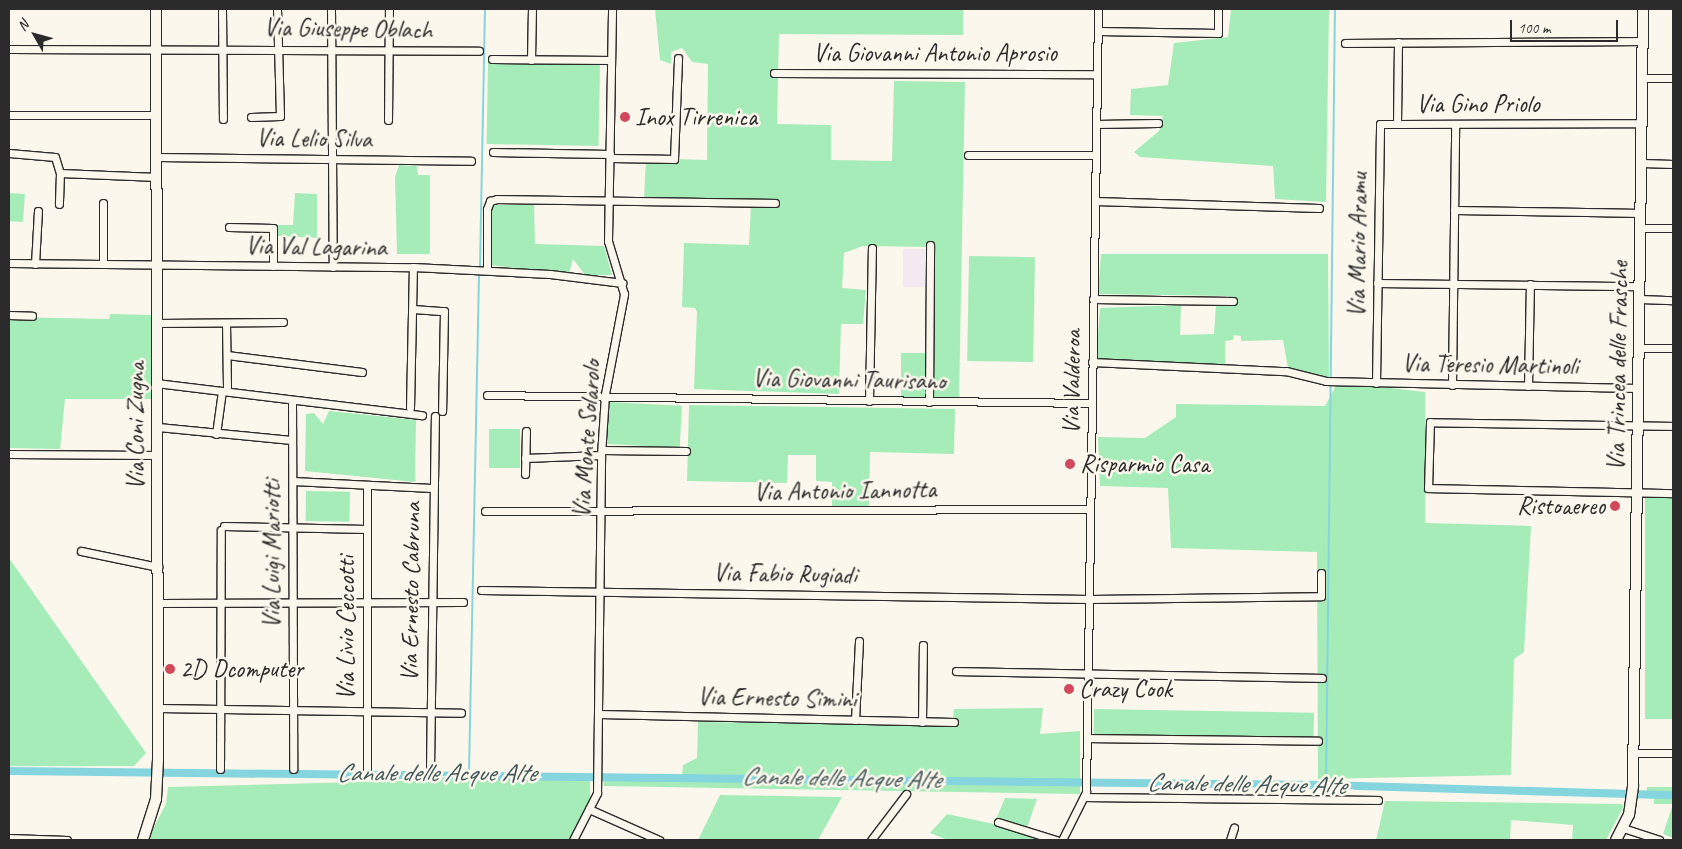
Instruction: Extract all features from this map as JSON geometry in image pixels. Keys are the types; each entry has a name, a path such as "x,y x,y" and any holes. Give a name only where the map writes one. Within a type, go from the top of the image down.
{"street":[{"name":"Via Coni Zugna","path":"143,840 157,784 158,759 156,9"},
{"path":"222,9 222,119"},
{"path":"251,116 280,116 277,9"},
{"path":"332,9 335,159 333,267"},
{"path":"388,120 389,9"},
{"path":"531,60 532,9"},
{"name":"Via Monte Solarolo","path":"573,840 597,793 600,513 605,394 624,294 608,241 612,9"},
{"name":"Via Valderoa","path":"1062,840 1085,795 1098,9"},
{"path":"1098,31 1218,34 1218,9"},
{"name":"Via Trincea delle Frasche","path":"1616,840 1623,828 1632,801 1633,786 1643,9"},
{"path":"1345,43 1643,40"},
{"name":"Via Gino Priolo","path":"1398,42 1396,124 1642,123"},
{"name":"Via Giuseppe Oblach","path":"9,49 156,47 480,51"},
{"path":"493,152 674,159 678,58"},
{"path":"492,59 611,60"},
{"name":"Via Giovanni Antonio Aprosio","path":"774,73 1097,74"},
{"path":"1643,78 1673,78"},
{"path":"9,115 156,115"},
{"path":"1096,124 1158,123"},
{"name":"Via Mario Aramu","path":"1376,383 1380,124 1396,124"},
{"path":"1452,385 1455,125"},
{"path":"9,153 50,154 57,159 60,173 59,204"},
{"path":"968,156 1096,155"},
{"name":"Via Lelio Silva","path":"157,157 471,160"},
{"path":"1642,163 1673,164"},
{"path":"60,173 157,177"},
{"path":"487,270 490,201 775,203"},
{"path":"1095,201 1319,208"},
{"path":"103,203 103,264"},
{"path":"1454,210 1641,213"},
{"path":"35,264 38,211"},
{"path":"229,227 273,228 272,266"},
{"path":"1641,228 1673,228"},
{"path":"929,402 930,245"},
{"path":"869,401 872,248"},
{"name":"Via Val Lagarina","path":"9,263 413,267 487,270 622,283"},
{"path":"410,408 413,267"},
{"path":"1377,283 1640,286"},
{"path":"1528,386 1530,284"},
{"path":"1094,298 1232,300"},
{"path":"1640,299 1673,300"},
{"path":"413,309 444,311 442,411"},
{"path":"9,316 32,316"},
{"path":"157,323 283,322"},
{"path":"216,434 224,389 227,355 226,323"},
{"path":"1640,348 1673,348"},
{"path":"227,355 362,372"},
{"name":"Via Teresio Martinoli","path":"1092,362 1286,371 1326,381 1341,382 1639,388"},
{"path":"156,383 224,389 292,400 422,415"},
{"name":"Via Giovanni Taurisano","path":"487,395 605,394 869,401 1092,403"},
{"name":"Via Luigi Mariotti","path":"292,400 293,769"},
{"name":"Via Ernesto Cabruna","path":"430,769 432,488 435,416"},
{"path":"1673,426 1430,422 1428,488 1673,493"},
{"path":"158,427 292,440"},
{"path":"525,474 526,430"},
{"path":"525,458 602,452 686,451"},
{"path":"9,454 157,455"},
{"path":"293,481 432,488"},
{"name":"Via Livio Ceccotti","path":"367,486 367,771"},
{"name":"Via Antonio Iannotta","path":"485,511 600,513 1090,509"},
{"path":"220,769 219,709 223,528 367,529"},
{"path":"81,551 158,567"},
{"name":"Via Fabio Rugiadi","path":"481,590 600,590 1089,599 1321,596 1321,573"},
{"path":"158,602 463,602"},
{"path":"855,720 859,642"},
{"path":"922,722 923,645"},
{"path":"956,671 1088,671 1322,678"},
{"path":"158,708 461,713"},
{"name":"Via Ernesto Simini","path":"599,714 954,722"},
{"path":"1086,738 1318,741"},
{"path":"1634,753 1673,753"},
{"path":"871,840 906,794"},
{"path":"1085,795 1378,800"},
{"path":"589,809 659,840"},
{"path":"998,822 1056,840"},
{"path":"1230,840 1234,828"},
{"path":"1623,828 1659,840"},
{"path":"9,838 67,840"}],"shaded area":[{"path":"903,249 927,249 927,287 903,287"}],"green space":[{"path":"655,9 963,9 963,35 779,34 777,124 831,125 831,160 892,161 894,81 965,82 959,400 931,399 933,247 863,246 844,253 842,288 866,290 863,324 841,324 839,394 694,389 697,312 695,308 682,307 684,243 749,245 751,203 644,199 646,158 707,160 708,64 692,62 682,48 671,52 671,64 660,60"},
{"path":"1231,9 1329,9 1326,202 1275,199 1273,166 1140,157 1134,152 1159,131 1163,116 1130,115 1131,89 1168,85 1174,43 1228,37"},
{"path":"488,62 600,64 599,146 487,144"},
{"path":"399,165 417,166 418,175 430,175 430,254 397,254 395,177"},
{"path":"9,193 25,194 23,222 9,221"},
{"path":"295,193 317,194 317,238 277,236 278,225 293,225"},
{"path":"490,205 534,205 535,244 604,246 612,275 585,275 573,259 569,274 490,265"},
{"path":"1101,254 1328,254 1329,378 1288,368 1283,340 1241,341 1241,336 1234,335 1233,340 1225,341 1225,367 1096,362 1100,308 1181,305 1180,335 1214,334 1216,305 1230,306 1229,296 1098,294"},
{"path":"969,256 1035,257 1033,362 967,361"},
{"path":"110,314 151,315 152,399 65,399 60,449 9,448 9,317 109,319"},
{"path":"901,353 927,353 927,400 901,400"},
{"path":"1338,382 1425,392 1425,523 1531,526 1524,652 1514,659 1511,775 1318,779 1317,552 1171,548 1168,488 1100,486 1098,437 1145,438 1176,417 1176,404 1325,406"},
{"path":"608,402 682,406 680,448 606,444"},
{"path":"689,405 955,409 954,454 870,452 869,508 832,508 832,482 816,481 816,455 788,455 787,483 687,481"},
{"path":"329,411 416,420 415,482 305,471 306,414 314,413 323,424"},
{"path":"489,429 520,429 520,468 489,468"},
{"path":"306,491 350,492 349,522 305,521"},
{"path":"1645,498 1673,498 1673,719 1645,719"},
{"path":"9,558 146,753 134,766 9,766"},
{"path":"1043,708 1040,734 1080,731 1080,794 604,786 603,777 682,778 683,765 697,758 698,722 952,726 954,709"},
{"path":"1094,709 1314,713 1313,741 1094,737"},
{"path":"590,776 590,803 571,840 147,840 166,804 168,787"},
{"path":"1647,787 1673,787 1673,804 1654,804 1654,799 1646,798"},
{"path":"720,795 842,797 818,840 698,840"},
{"path":"1005,798 1037,799 1027,828 1059,840 948,840 930,833 947,814 994,824"},
{"path":"1385,801 1621,804 1624,806 1606,840 1572,840 1573,825 1511,820 1510,840 1376,840"},
{"path":"1673,804 1673,838 1663,834"}],"waterway":[{"path":"480,268 485,9"},
{"path":"1326,785 1335,9"},
{"path":"469,773 479,273"},
{"name":"Canale delle Acque Alte","path":"9,771 1326,785 1673,795"}],"place":[{"name":"Inox Tirrenica","path":"625,117"},
{"name":"Risparmio Casa","path":"1070,464"},
{"name":"Ristoaereo","path":"1615,506"},
{"name":"2D Dcomputer","path":"170,669"},
{"name":"Crazy Cook","path":"1069,689"}]}
